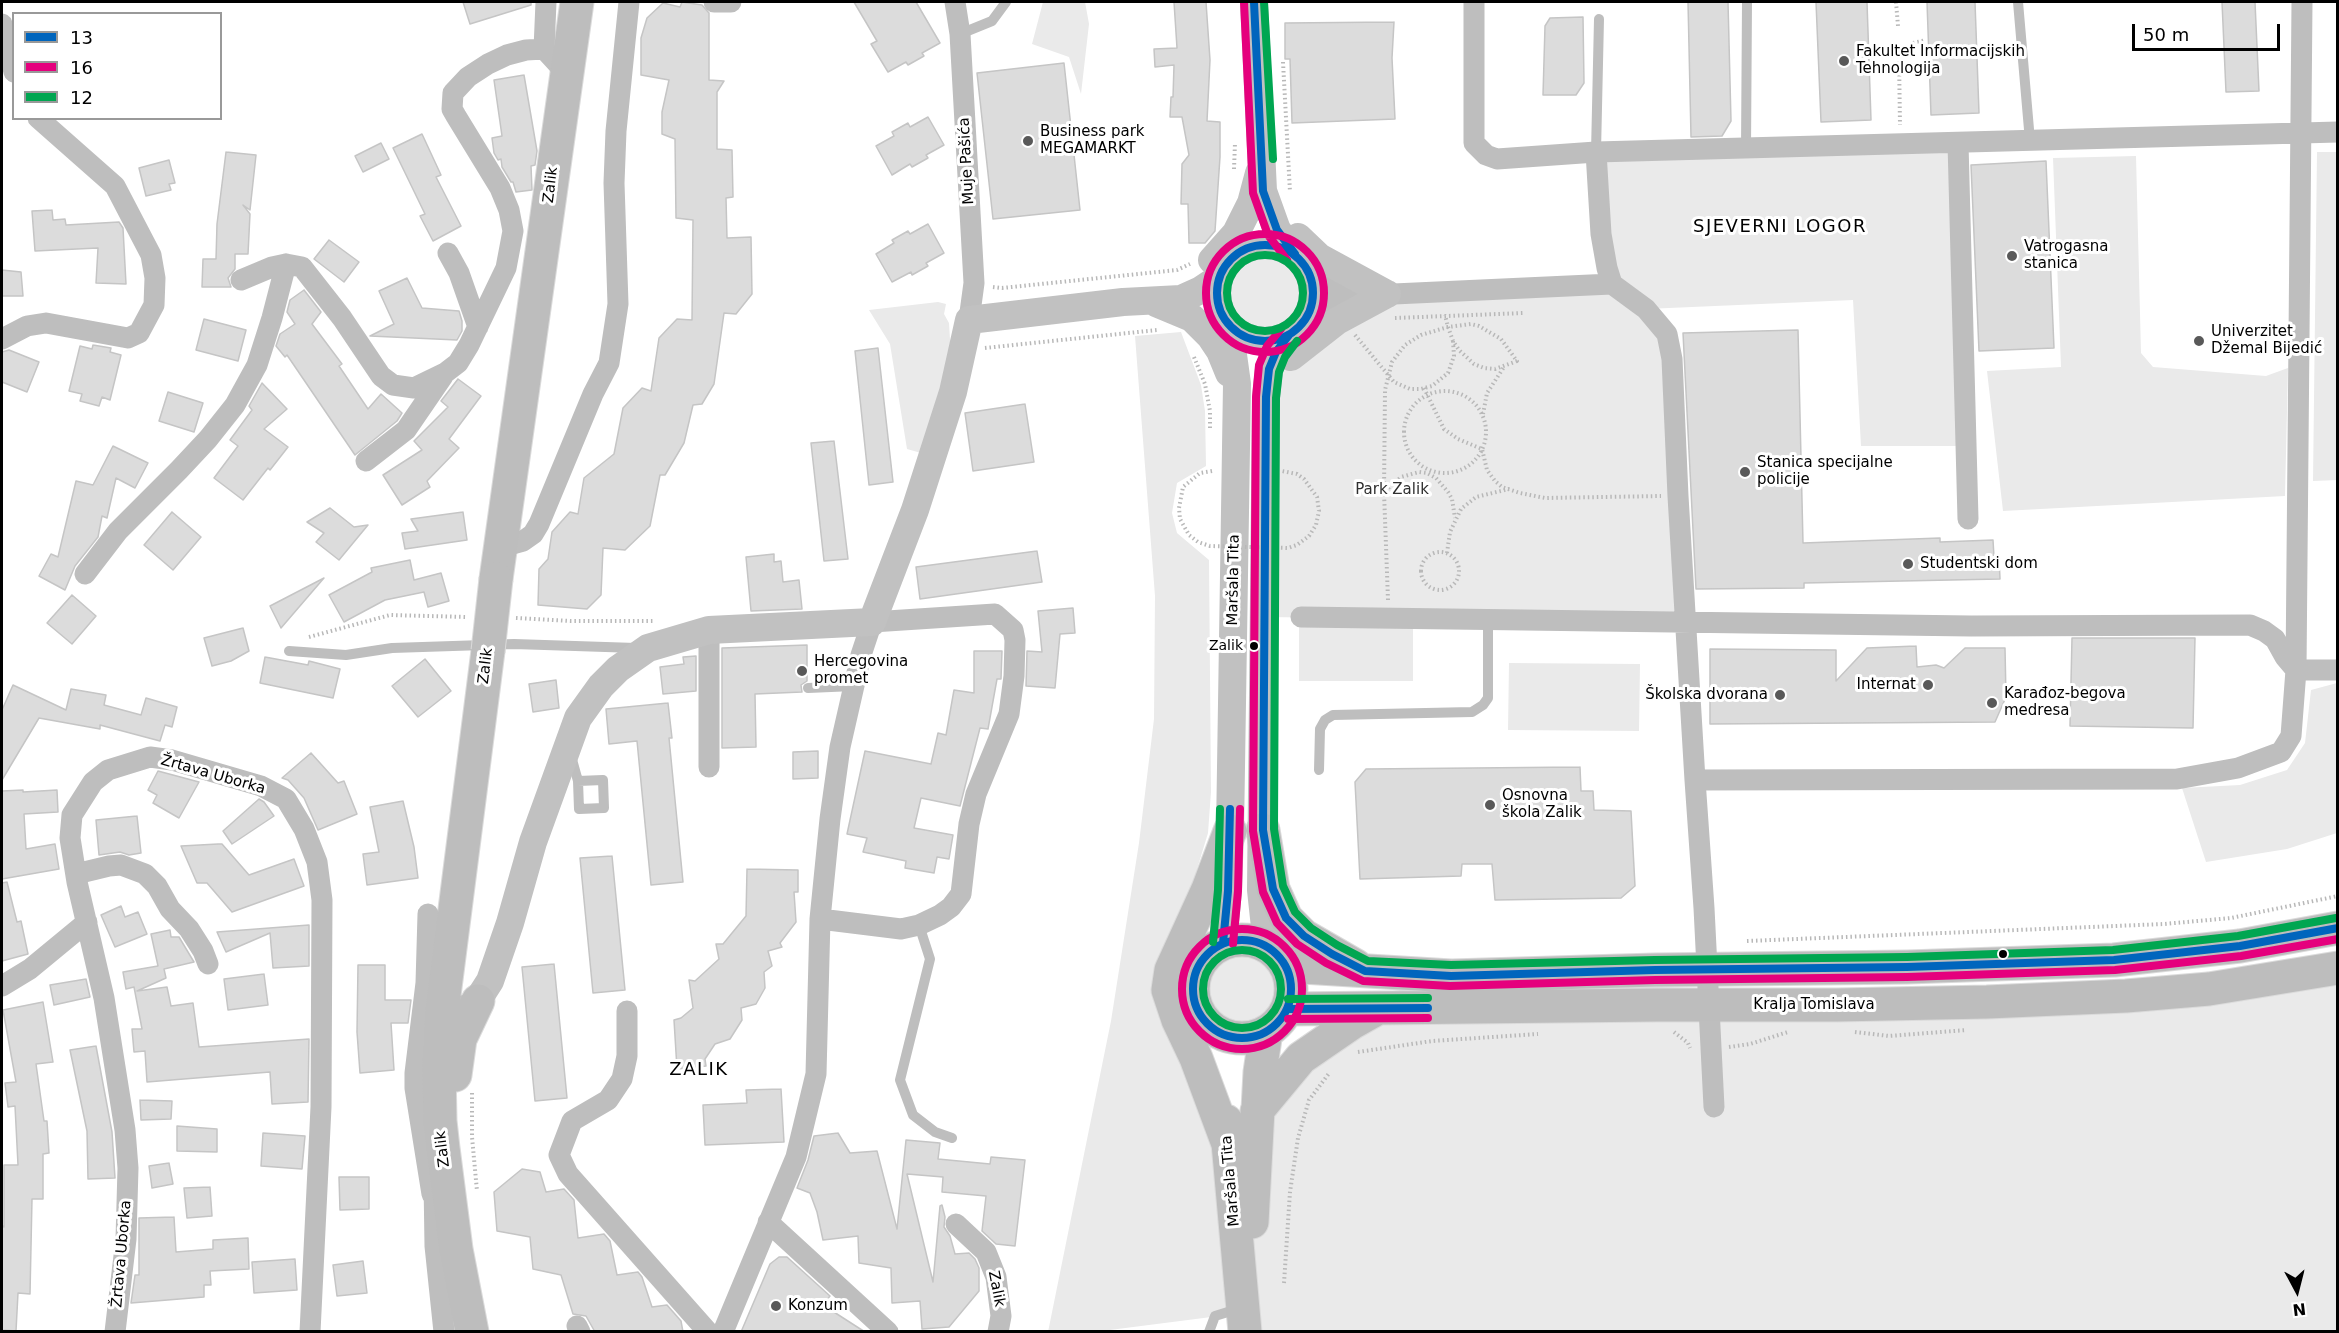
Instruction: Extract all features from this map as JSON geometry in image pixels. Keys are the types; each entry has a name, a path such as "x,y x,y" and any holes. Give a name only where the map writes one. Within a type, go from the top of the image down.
{"main road":[{"name":"Zalik","path":"472,1332 456,1249 442,1200 440,1121 442,1011 496,579 577,2"},
{"path":"1263,830 1273,890 1286,918 1304,936 1365,971"},
{"path":"1228,1144 1168,990 1171,970 1208,889 1230,831"},
{"path":"1277,956 1291,980 1292,995 1277,1021 1254,1037 1240,1038 1215,1030 1204,1020 1196,1007 1193,992 1194,977 1200,963 1210,952 1223,943 1238,940 1253,940 1277,956 1365,971 1451,976 1707,969 1907,967 2114,960 2240,946 2337,928"},
{"name":"Kralja Tomislava","path":"1277,1021 1377,1009 1988,1002 2126,996 2209,989 2337,968"},
{"path":"442,1200 458,1185 454,1123 455,1067 459,1040 478,1001"},
{"path":"1257,1111 1301,1058 1377,1009"},
{"name":"Maršala Tita","path":"1245,1324 1262,1055 1277,1021"},
{"name":"Maršala Tita","path":"1215,1030 1222,1071 1245,1324"}],"street":[{"path":"546,2 544,49 567,74"},
{"path":"501,547 523,541 533,534 539,524 593,394 609,363 618,304 615,162 629,2"},
{"path":"714,2 731,2"},
{"name":"Muje Pašića","path":"955,2 960,34 974,283 969,320"},
{"path":"1254,2 1263,160 1282,213 1299,239 1318,257 1348,275 1387,306"},
{"path":"1474,2 1474,143 1486,155 1497,159 1596,152 2337,132"},
{"path":"1695,780 2177,779 2238,768 2273,757 2281,752 2291,736 2296,670 2302,2"},
{"path":"2,24 12,64"},
{"path":"241,280 272,267 286,264 302,267 342,318 381,376 393,385 414,388 445,373 458,363 478,327 506,268 513,231 509,210 500,188 452,109 453,93 468,76 488,64 507,55 526,50 544,49"},
{"path":"2,339 27,326 46,323 128,338 139,333 154,305 155,278 151,255 115,186 40,120"},
{"path":"1958,143 1968,519"},
{"path":"1596,152 1600,234 1612,284 1646,309 1667,334 1672,358 1714,1107"},
{"path":"1263,160 1277,192 1277,230 1312,280 1314,296 1310,311 1296,330"},
{"path":"1148,301 1189,277 1209,262 1236,233 1251,202 1263,160"},
{"path":"1227,322 1218,306 1216,292 1219,278 1257,217 1277,192"},
{"path":"1236,254 1250,247 1265,244 1281,247 1327,282 1350,296 1387,306"},
{"path":"448,253 459,273 478,327"},
{"path":"85,574 118,531 187,462 235,405 257,365 286,264"},
{"path":"723,1332 796,1157 816,1074 820,919 836,778 854,686 872,622 915,510 953,392 969,320 1123,302 1181,299 1219,278"},
{"path":"1266,397 1283,364 1300,348 1337,321 1387,306 1612,284"},
{"path":"1181,299 1227,322 1242,336 1258,341 1274,340 1296,330 1325,308 1350,296"},
{"path":"1148,301 1192,318 1210,336 1220,351 1237,392"},
{"name":"Maršala Tita","path":"1223,943 1230,831 1237,392 1235,353 1227,322"},
{"name":"Maršala Tita","path":"1277,956 1261,890 1266,397 1269,369 1276,352 1296,330"},
{"path":"366,462 406,430 445,373"},
{"path":"1300,617 1388,610 1488,620 1971,626 2250,625 2275,639 2285,657 2296,670 2337,670"},
{"path":"442,1011 455,1012 466,1009 478,1001 490,981 510,923 532,842 578,718 601,686 632,658 648,648 709,630 995,614 1012,630 1015,640 1009,714 976,794 969,824 961,894 951,908 940,915 919,925 901,929 820,919"},
{"path":"709,630 709,767"},
{"name":"Žrtava Uborka","path":"115,1332 126,1239 125,1130 104,998 70,838 72,815 93,782 108,770 150,757 172,760 261,786 286,799 304,829 317,862 322,911 321,1107 310,1332"},
{"path":"76,874 121,865 145,874 157,886 170,909 189,929 203,951 208,964"},
{"path":"428,914 426,984 415,1088 442,1200 437,1278 444,1332"},
{"path":"2,986 30,969 87,922"},
{"path":"627,1011 627,1056 622,1080 608,1100 572,1120 559,1155 568,1174 708,1332"},
{"path":"768,1221 888,1332"},
{"name":"Zalik","path":"957,1224 986,1252 996,1277 1001,1316 998,1332"}],"lane":[{"path":"960,34 992,21 1006,2"},
{"path":"1746,2 1746,149"},
{"path":"2018,2 2030,141"},
{"path":"1596,152 1599,19"},
{"path":"1319,770 1320,729 1324,720 1333,715 1472,711 1483,705 1488,698 1488,620"},
{"path":"289,651 346,655 392,648 514,644 648,648"},
{"path":"808,688 854,686"},
{"path":"567,746 578,781"},
{"path":"919,925 930,959 900,1080 914,1115 935,1132 952,1138"},
{"path":"1209,1332 1215,1316 1231,1311 1245,1324"}],"path":[{"path":"1896,2 1898,26"},
{"path":"1913,43 1926,40"},
{"path":"1870,47 1883,46"},
{"path":"1899,57 1901,145"},
{"path":"1277,192 1283,58"},
{"path":"1234,177 1235,141"},
{"path":"987,281 993,287 1002,288 1177,270 1194,262"},
{"path":"1387,306 1445,315 1524,313"},
{"path":"1388,610 1384,492 1385,390 1388,373 1398,352 1421,335 1448,327 1471,324 1492,332 1509,347 1517,361 1504,367 1484,368 1474,364 1453,341 1448,327 1445,315"},
{"path":"1350,328 1394,382 1410,389 1424,388 1440,381 1448,374 1454,356 1453,341"},
{"path":"1483,415 1487,393 1504,367"},
{"path":"1424,388 1444,429 1458,439 1482,449"},
{"path":"1482,449 1469,466 1456,472 1434,471 1416,462 1403,438 1408,412 1426,394 1439,390 1459,393 1476,404 1483,415 1486,428 1482,449 1485,464 1495,482 1510,489 1545,498 1678,496"},
{"path":"1281,483 1282,459"},
{"path":"1212,471 1200,473 1191,478 1183,487 1179,508 1180,519 1189,535 1198,542 1210,546 1288,548 1298,545 1309,536 1316,525 1319,511 1317,497 1304,479 1297,474 1282,471"},
{"path":"1384,492 1401,477 1419,472 1427,473 1436,478 1448,492 1452,499 1455,518"},
{"path":"1447,553 1455,518 1461,509 1476,497 1510,489"},
{"path":"1281,542 1281,554"},
{"path":"1447,553 1452,555 1458,565 1458,577 1456,582 1446,590 1434,590 1421,577 1422,565 1429,555 1447,553"},
{"path":"1376,601 1388,610"},
{"path":"1781,938 2164,924 2231,918 2337,896"},
{"path":"1667,1030 1675,1032 1688,1043 1690,1050"},
{"path":"1352,1056 1360,1051 1432,1041 1541,1034"},
{"path":"1284,1283 1290,1192 1298,1138 1309,1100 1328,1073 1336,1067"}],"green space":[{"path":"1043,2 1085,2 1089,24 1081,94 1069,57 1032,44"},
{"name":"Park Zalik","path":"1958,148 1966,446 1861,446 1853,300 1646,309 1667,334 1686,622 1264,617 1266,397 1283,364 1387,294 1612,284 1596,156"},
{"path":"2317,152 2337,152 2338,480 2313,481"},
{"path":"2136,156 2141,353 2153,367 2266,376 2288,368 2285,496 2003,511 1987,371 2061,367 2053,158"},
{"path":"1264,247 1279,249 1310,280 1312,295 1309,309 1277,338 1263,339 1237,330 1227,320 1221,307 1219,294 1227,267 1236,257 1249,250"},
{"path":"938,302 946,304 944,314 949,323 952,373 928,455 907,449 890,344 869,310"},
{"path":"1181,332 1201,385 1205,411 1206,466 1177,483 1172,513 1177,533 1209,560 1211,792 1208,833 1156,1004 1160,1021 1174,1048 1212,1138 1227,1315 1102,1331 1048,1332 1111,1021 1139,843 1154,719 1155,596 1135,336"},
{"path":"1299,626 1413,626 1413,681 1299,681"},
{"path":"1509,663 1640,664 1639,731 1508,730"},
{"path":"2337,683 2337,833 2287,849 2206,862 2182,788 2240,785 2287,770 2305,743 2311,690"},
{"path":"1242,944 1259,947 1274,957 1284,972 1287,989 1284,1006 1274,1021 1259,1031 1242,1034 1225,1031 1210,1021 1200,1006 1197,989 1200,972 1210,957 1225,947"},
{"path":"2337,968 2337,1331 1247,1332 1257,1111 1352,1023"}],"building":[{"path":"463,2 531,2 531,5 470,24"},
{"path":"682,2 702,5 709,13 709,80 724,81 717,92 717,149 732,150 733,197 726,198 727,238 751,237 752,294 736,314 724,313 714,384 702,404 693,405 684,443 665,475 660,475 650,526 625,550 603,548 601,595 587,609 538,605 539,569 548,559 552,532 570,512 578,514 584,478 614,454 623,408 642,388 651,391 659,338 677,319 692,320 693,220 676,218 675,139 662,134 662,112 669,80 641,75 641,38 647,18 663,3 680,7"},
{"path":"854,2 916,2 940,43 922,53 924,56 908,65 906,62 888,72 871,44 877,41"},
{"path":"1174,2 1206,2 1210,60 1207,121 1220,122 1220,157 1215,231 1205,243 1189,243 1188,204 1181,204 1182,164 1189,155 1182,117 1170,117 1174,65 1155,67 1154,49 1177,48"},
{"path":"1688,2 1728,2 1731,121 1722,136 1691,137"},
{"name":"Fakultet Informacijskih Tehnologija","path":"1816,2 1867,2 1871,120 1821,122"},
{"name":"Fakultet Informacijskih Tehnologija","path":"1927,2 1975,2 1979,113 1931,115"},
{"path":"2222,2 2255,2 2259,91 2226,92"},
{"path":"1583,17 1584,83 1576,95 1543,95 1545,26 1550,18"},
{"path":"1394,22 1392,58 1395,119 1292,123 1290,59 1285,59 1285,23"},
{"name":"Business park MEGAMARKT","path":"1064,63 1080,210 993,219 977,73"},
{"path":"524,75 537,151 535,165 531,166 532,190 516,192 513,182 502,167 501,159 498,160 494,153 492,138 502,136 494,80"},
{"path":"928,117 944,145 926,155 928,158 912,167 910,164 892,175 876,146 894,136 892,132 908,123 910,127"},
{"path":"422,134 441,175 436,177 461,226 433,241 420,216 425,214 393,148"},
{"path":"381,143 389,159 363,172 355,156"},
{"path":"226,152 256,155 250,210 243,205 250,214 248,254 235,254 235,269 228,278 231,287 202,287 203,259 216,259 217,224"},
{"path":"169,160 175,183 169,184 171,190 146,196 139,168"},
{"name":"Vatrogasna stanica","path":"2046,161 2054,348 1979,351 1971,165"},
{"path":"52,210 53,220 65,219 66,225 119,222 123,228 126,284 96,283 98,248 35,251 32,211"},
{"path":"928,224 944,253 926,263 928,266 912,275 911,272 892,282 876,254 894,243 892,240 908,231 910,234"},
{"path":"329,240 359,262 344,282 314,259"},
{"path":"2,270 21,272 23,296 2,296"},
{"path":"407,278 422,308 459,311 462,331 457,340 370,336 394,324 379,291"},
{"path":"304,290 321,312 312,324 342,364 339,366 368,409 381,394 402,413 397,421 355,455 287,355 285,357 276,346 280,334 295,324 287,312 290,300"},
{"path":"204,319 246,330 238,361 196,350"},
{"name":"Stanica specijalne policije","path":"1798,330 1803,543 1940,538 1940,542 1993,540 1994,557 1999,557 2000,579 1804,583 1804,588 1696,589 1683,333"},
{"path":"93,345 111,348 110,352 121,355 110,400 102,397 99,406 80,401 82,394 69,391 80,346 92,349"},
{"path":"878,348 893,482 869,485 855,351"},
{"path":"9,350 39,362 27,392 2,382 2,352"},
{"path":"458,379 481,396 449,439 459,448 427,481 430,487 402,505 383,475 422,450 414,441 448,407 441,401"},
{"path":"262,383 287,409 264,429 288,447 243,500 214,478 238,446 230,440 252,410 249,406"},
{"path":"168,392 203,403 194,432 159,421"},
{"path":"1025,404 1034,462 973,471 965,413"},
{"path":"834,441 848,559 824,561 811,443"},
{"path":"113,446 148,463 135,488 116,478 107,518 102,516 98,537 75,566 65,590 39,576 51,554 58,557 76,481 93,485"},
{"path":"330,508 354,527 368,525 339,560 316,542 324,533 307,522"},
{"path":"172,512 201,537 173,570 144,545"},
{"path":"463,512 467,540 405,549 402,533 418,531 411,519"},
{"path":"1037,551 1042,582 920,599 916,567"},
{"path":"774,554 774,562 781,561 783,582 799,580 802,609 751,611 746,557"},
{"path":"410,560 414,580 441,573 449,601 428,607 424,592 385,600 344,622 329,595 372,572 371,568"},
{"path":"324,578 281,628 270,606"},
{"path":"72,595 96,616 72,644 47,623"},
{"path":"1073,608 1075,633 1060,634 1055,688 1026,686 1027,651 1042,652 1038,611"},
{"path":"243,628 249,651 231,661 212,666 204,638"},
{"path":"2072,638 2195,638 2193,728 2070,726"},
{"path":"807,645 807,681 801,685 802,692 755,694 756,747 722,748 722,648"},
{"path":"1916,646 1917,667 1936,665 1944,668 1965,648 2005,648 2006,697 1995,722 1710,724 1710,649 1836,650 1836,681 1867,648"},
{"path":"974,651 1002,651 1001,679 997,679 988,729 980,728 960,806 921,798 914,828 953,835 949,859 937,857 934,873 905,868 906,861 863,852 867,838 847,834 865,751 931,764 938,733 946,735 954,690 974,693"},
{"path":"696,656 696,691 663,694 660,667 684,664 683,657"},
{"path":"265,657 308,665 309,661 340,669 333,698 260,683"},
{"path":"425,659 451,691 418,717 392,686"},
{"path":"556,680 559,708 533,712 529,684"},
{"path":"13,685 66,710 71,689 106,695 104,705 141,715 146,698 177,707 172,727 165,725 160,741 100,725 100,729 39,718 2,780 2,710"},
{"path":"668,703 672,738 669,738 683,882 651,885 637,741 609,744 606,709"},
{"path":"818,751 818,778 793,779 793,752"},
{"path":"311,753 338,783 344,781 357,814 318,830 304,798 288,780 282,778"},
{"path":"1580,767 1581,791 1593,791 1594,810 1631,811 1635,886 1621,898 1495,900 1492,864 1462,864 1461,876 1360,879 1355,782 1366,769"},
{"path":"158,771 199,782 179,818 153,803 157,795 148,790"},
{"path":"23,790 23,792 57,790 58,812 24,814 26,849 55,844 59,869 2,879 2,791"},
{"path":"259,799 274,816 232,844 223,831"},
{"path":"403,801 414,847 418,878 367,885 363,854 379,852 370,807"},
{"path":"137,816 141,853 129,855 120,852 99,855 96,820"},
{"path":"222,844 249,875 294,859 304,886 232,912 207,883 197,883 181,846"},
{"path":"612,856 625,990 593,993 580,858"},
{"path":"747,869 798,870 798,892 794,892 796,922 780,943 782,947 768,951 772,966 764,972 765,988 756,1004 741,1008 742,1020 730,1039 715,1044 705,1059 706,1066 677,1069 674,1020 681,1018 693,1008 689,980 695,981 719,959 716,944 723,944 746,916"},
{"path":"7,882 17,922 21,921 28,954 2,961 2,883"},
{"path":"121,906 125,917 138,912 147,934 115,947 101,915"},
{"path":"309,925 309,966 273,968 270,933 226,952 217,932"},
{"path":"170,930 171,937 179,937 194,962 164,969 166,978 137,991 167,987 171,1006 193,1003 199,1047 309,1039 308,1102 272,1104 270,1072 147,1082 145,1051 134,1052 132,1029 142,1029 134,987 126,989 123,972 158,966 151,934"},
{"path":"554,964 567,1098 535,1101 522,967"},
{"path":"358,965 385,965 385,1000 411,1000 408,1023 391,1023 394,1070 360,1073 357,1032"},
{"path":"264,974 268,1005 228,1010 224,979"},
{"path":"86,979 90,997 54,1005 50,985"},
{"path":"43,1002 53,1062 36,1064 44,1121 47,1121 49,1153 43,1154 43,1199 32,1199 30,1294 18,1293 16,1331 2,1330 4,1165 18,1165 15,1106 8,1107 5,1083 16,1082 3,1010"},
{"path":"96,1046 112,1132 115,1178 88,1179 87,1131 70,1050"},
{"path":"781,1089 784,1142 705,1145 703,1105 747,1103 746,1090"},
{"path":"140,1100 172,1101 171,1119 141,1120"},
{"path":"177,1126 217,1129 217,1152 177,1151"},
{"path":"263,1133 305,1136 302,1169 261,1166"},
{"path":"838,1133 850,1153 877,1151 897,1229 906,1140 940,1143 938,1159 990,1164 991,1157 1025,1160 1015,1246 996,1244 982,1231 986,1196 942,1192 943,1177 907,1174 933,1282 940,1206 942,1205 945,1217 944,1227 950,1236 955,1254 969,1253 979,1268 979,1291 949,1327 922,1329 920,1301 892,1303 891,1268 859,1263 858,1236 823,1240 810,1193 797,1188 814,1136"},
{"path":"169,1163 173,1184 152,1188 149,1166"},
{"path":"522,1169 540,1172 546,1192 564,1189 574,1200 578,1238 604,1234 610,1241 617,1275 638,1272 642,1277 652,1307 667,1305 681,1321 683,1332 595,1332 586,1316 573,1314 561,1275 533,1269 530,1237 497,1231 494,1192"},
{"path":"339,1177 369,1177 369,1209 340,1210"},
{"path":"210,1187 212,1216 187,1218 184,1188"},
{"path":"174,1217 176,1252 213,1249 213,1240 248,1238 249,1269 210,1271 211,1285 204,1285 204,1297 131,1303 135,1275 139,1275 139,1218"},
{"path":"779,1257 787,1257 830,1296 823,1305 865,1332 741,1332 770,1264"},
{"path":"295,1259 297,1290 254,1293 252,1262"},
{"path":"363,1261 367,1293 337,1296 333,1265"}],"transit line":[{"name":"16","path":"1244,2 1253,193 1268,235 1287,260"},
{"name":"13","path":"1254,2 1263,191 1277,230 1295,254"},
{"name":"12","path":"1264,2 1273,159"},
{"name":"16","path":"1265,234 1276,235 1298,244 1314,260 1323,282 1324,293 1323,304 1314,326 1298,342 1276,351 1265,352 1254,351 1232,342 1216,326 1207,304 1206,293 1207,282 1216,260 1232,244 1254,235 1265,234"},
{"name":"13","path":"1265,245 1283,248 1299,259 1310,275 1313,293 1310,311 1299,327 1283,338 1265,341 1247,338 1231,327 1220,311 1217,293 1220,275 1231,259 1247,248 1265,245"},
{"name":"12","path":"1265,255 1279,258 1292,266 1300,279 1303,293 1300,307 1292,320 1279,328 1265,331 1251,328 1238,320 1230,307 1227,293 1230,279 1238,266 1251,258 1265,255"},
{"name":"16","path":"1281,329 1267,346 1259,365 1256,397 1253,831 1263,892 1277,923 1297,944 1326,963 1363,981 1450,986 1655,980 1907,977 2115,970 2241,956 2338,939"},
{"name":"13","path":"1289,335 1276,352 1269,369 1266,397 1263,830 1273,889 1286,918 1304,936 1332,954 1365,971 1451,976 1655,970 1907,967 2114,960 2240,946 2338,928"},
{"name":"12","path":"1297,341 1285,357 1279,372 1276,398 1274,829 1283,886 1295,912 1311,928 1337,945 1368,961 1451,965 1907,957 2113,950 2238,936 2336,918"},
{"name":"12","path":"1213,942 1218,890 1220,809"},
{"name":"13","path":"1223,943 1228,891 1230,809"},
{"name":"16","path":"1233,944 1238,891 1240,809"},
{"name":"16","path":"1242,929 1265,934 1284,947 1297,966 1302,989 1297,1012 1284,1031 1265,1044 1242,1049 1219,1044 1200,1031 1187,1012 1182,989 1187,966 1200,947 1219,934 1242,929"},
{"name":"13","path":"1242,940 1261,944 1277,954 1287,970 1291,989 1287,1008 1277,1024 1261,1034 1242,1038 1223,1034 1207,1024 1197,1008 1193,989 1197,970 1207,954 1223,944 1242,940"},
{"name":"12","path":"1242,950 1257,953 1269,962 1278,974 1281,989 1278,1004 1269,1016 1257,1025 1242,1028 1227,1025 1215,1016 1206,1004 1203,989 1206,974 1215,962 1227,953 1242,950"},
{"name":"12","path":"1288,999 1428,998"},
{"name":"13","path":"1288,1009 1428,1008"},
{"name":"16","path":"1288,1019 1428,1018"}],"place":[{"name":"Fakultet Informacijskih Tehnologija","path":"1844,61"},
{"name":"Business park MEGAMARKT","path":"1028,141"},
{"name":"Vatrogasna stanica","path":"2012,256"},
{"name":"Univerzitet Džemal Bijedić","path":"2199,341"},
{"name":"Stanica specijalne policije","path":"1745,472"},
{"name":"Studentski dom","path":"1908,564"},
{"name":"Zalik","path":"1254,646"},
{"name":"Hercegovina promet","path":"802,671"},
{"name":"Internat","path":"1928,685"},
{"name":"Školska dvorana","path":"1780,695"},
{"name":"Karađoz-begova medresa","path":"1992,703"},
{"name":"Osnovna škola Zalik","path":"1490,805"},
{"name":"Konzum","path":"776,1306"}],"district":[{"name":"SJEVERNI LOGOR","path":"1780,227"},
{"name":"ZALIK","path":"699,1070"}]}
